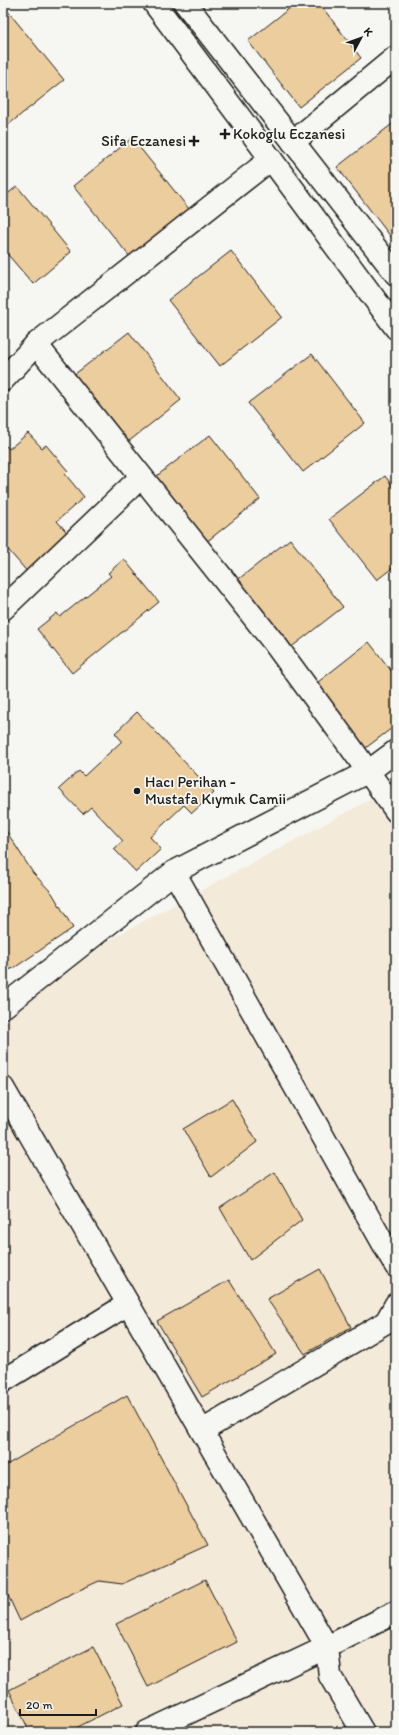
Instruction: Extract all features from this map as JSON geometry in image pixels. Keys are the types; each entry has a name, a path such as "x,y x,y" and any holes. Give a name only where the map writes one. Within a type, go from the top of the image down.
{"street":[{"path":"154,3 272,158 396,328"},
{"path":"185,3 396,274"},
{"path":"294,142 396,57"},
{"path":"3,380 36,344 272,158"},
{"path":"36,344 140,477 158,496 275,644 369,771 396,811"},
{"path":"3,609 140,477"},
{"path":"3,1007 174,872 369,771 396,751"},
{"path":"174,872 396,1266"},
{"path":"3,1088 327,1647 330,1676 363,1732"},
{"path":"3,1381 128,1304"},
{"path":"202,1431 386,1322 396,1304"},
{"path":"147,1732 327,1647 396,1612"}],"shaded area":[{"path":"373,798 396,834 396,1732 3,1732 3,997"}],"building":[{"path":"296,3 319,3 361,58 299,107 248,41"},
{"path":"6,9 64,80 3,129 3,11"},
{"path":"396,121 396,233 391,237 337,167"},
{"path":"132,138 189,209 130,257 73,186"},
{"path":"17,186 71,252 33,284 3,249 3,198"},
{"path":"231,251 282,317 220,366 168,300"},
{"path":"129,332 181,400 128,442 75,374"},
{"path":"312,354 365,423 303,472 248,403"},
{"path":"28,433 42,448 46,445 68,471 65,474 84,497 57,521 72,538 30,575 3,544 3,443 9,449"},
{"path":"210,435 260,499 205,543 154,478"},
{"path":"385,476 396,490 396,565 377,580 329,519"},
{"path":"290,539 343,607 289,649 236,581"},
{"path":"124,559 159,602 72,673 37,629 57,613 60,617 111,576 108,573"},
{"path":"369,642 396,677 396,725 363,750 313,686"},
{"name":"Hacı Perihan - Mustafa Kıymık Camii","path":"137,712 214,793 192,813 184,805 150,837 161,849 136,872 114,849 123,841 91,807 83,814 59,789 79,771 84,776 122,741 115,733"},
{"path":"3,826 33,873 52,893 73,928 14,968 3,972"},
{"path":"232,1099 257,1142 211,1177 183,1129"},
{"path":"275,1172 302,1220 250,1260 220,1208"},
{"path":"320,1269 351,1327 305,1354 267,1299"},
{"path":"229,1280 276,1354 202,1397 157,1321"},
{"path":"127,1395 208,1545 122,1584 99,1581 60,1599 20,1621 3,1585 3,1467"},
{"path":"205,1580 237,1642 148,1687 116,1624"},
{"path":"93,1647 123,1704 68,1732 30,1732 9,1690"},
{"path":"313,1728 314,1732 305,1732"}],"place":[{"name":"Kokoglu Eczanesi","path":"225,134"},
{"name":"Sifa Eczanesi","path":"194,141"},
{"name":"Hacı Perihan - Mustafa Kıymık Camii","path":"137,791"}]}
